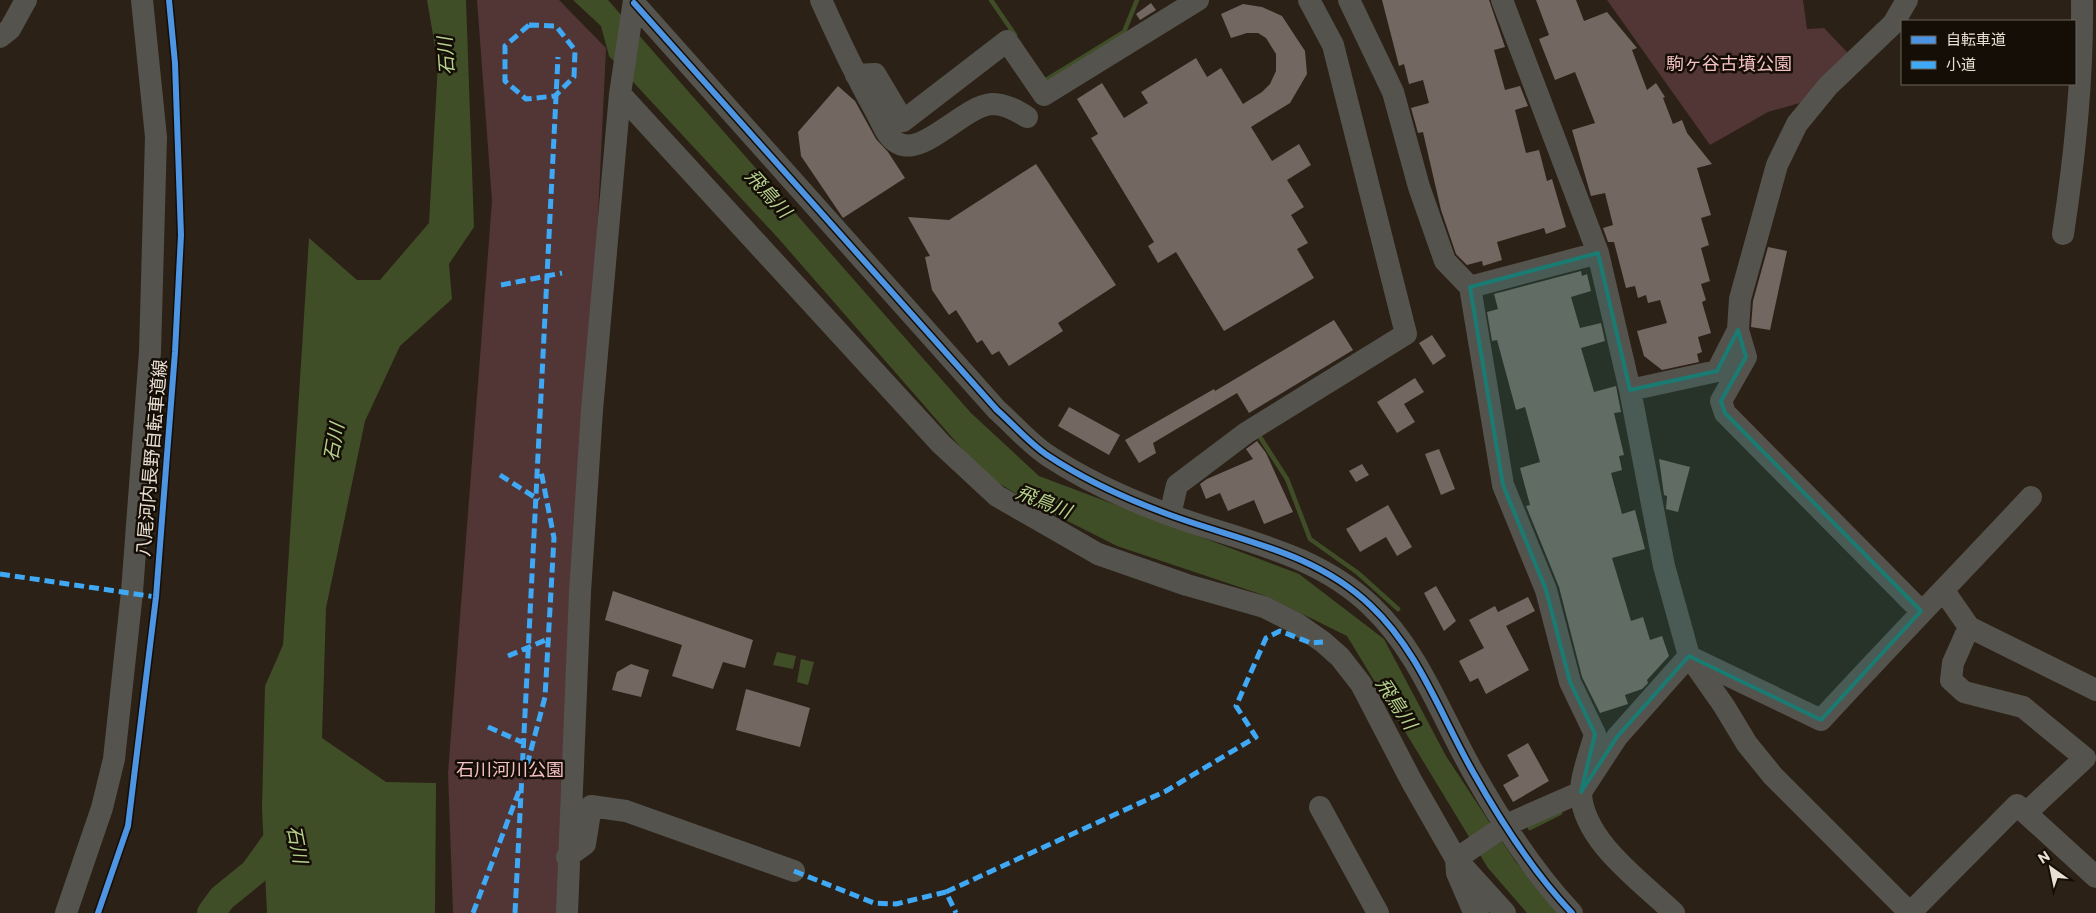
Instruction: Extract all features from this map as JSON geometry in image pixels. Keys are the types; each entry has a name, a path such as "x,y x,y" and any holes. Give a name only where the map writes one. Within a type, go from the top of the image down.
{"street":[{"path":"0,37 10,29 26,0"},
{"path":"66,913 102,808 114,759 132,592 150,352 156,136 142,0"},
{"path":"821,0 856,75 895,142 903,146 915,146 971,112 990,104 1010,107 1027,117"},
{"path":"856,75 875,74 903,121 1006,41 1050,92 1198,0"},
{"path":"1170,515 1177,485 1246,433 1406,334 1333,45 1309,0"},
{"path":"1350,0 1392,92 1418,187 1444,261 1470,286 1503,485 1546,590 1570,682 1595,734 1581,792 1588,820 1604,847 1674,913"},
{"path":"1502,0 1598,253 1630,390 1664,566 1689,656 1724,706 1747,744 1773,776 1910,913 2017,805 2096,877"},
{"path":"1907,0 1894,24 1828,86 1797,124 1777,165 1740,300 1738,330 1746,357 1721,401 1725,413 1921,612"},
{"path":"2063,234 2076,151 2082,47 2082,0"},
{"path":"633,8 997,410 1046,454 1102,487 1170,515 1265,544 1323,570 1371,605 1401,640 1439,705 1502,827 1556,896 1572,913"},
{"path":"566,913 580,592 592,410 622,84 633,8"},
{"path":"622,84 941,444 997,496 1098,554 1187,585 1264,606 1296,623 1340,657 1361,684 1412,782 1459,856 1505,913"},
{"path":"1470,286 1598,253"},
{"path":"1630,390 1717,370 1738,330"},
{"path":"1689,656 1821,720 1921,612 1944,591 2031,498"},
{"path":"1944,591 1970,627 2096,690"},
{"path":"1970,627 1952,662 1951,680 1964,692 2023,707 2085,758 2026,813"},
{"path":"1473,912 1457,873 1459,856 1502,827 1581,792 1617,737 1689,656"},
{"path":"567,858 585,844 591,806 626,811 794,871"},
{"path":"1320,807 1378,913"}],"highlighted area":[{"path":"1598,253 1630,390 1717,371 1738,330 1746,357 1721,401 1725,413 1921,611 1821,720 1689,656 1617,737 1581,792 1595,734 1570,682 1546,590 1503,485 1470,287"}],"green space":[{"name":"石川河川公園","path":"477,0 559,0 606,48 565,913 453,913 448,773 492,201"},
{"name":"駒ヶ谷古墳公園","path":"1607,0 1803,0 1807,29 1824,28 1848,53 1803,102 1768,112 1710,145"}],"water":[{"name":"石川","path":"427,0 466,0 474,227 449,264 452,299 400,346 365,421 326,608 322,738 386,782 436,783 435,913 267,913 262,808 265,686 283,645 309,238 357,280 380,280 429,223 438,64"},
{"name":"飛鳥川","path":"573,0 608,0 971,413 1039,476 1299,574 1384,639 1446,756 1515,861 1561,913 1527,913 1488,868 1347,636 1266,596 1117,546 1026,500 984,474 778,238 609,56 601,26"},
{"path":"777,652 796,656 793,669 773,665"},
{"path":"801,659 814,662 808,685 797,682"}],"building":[{"path":"1382,0 1489,0 1505,47 1494,50 1505,90 1520,86 1528,106 1515,110 1526,153 1539,150 1547,181 1552,179 1566,227 1546,234 1544,228 1497,242 1502,260 1483,266 1482,261 1467,265 1456,254 1441,210 1423,132 1418,133 1411,108 1429,103 1423,80 1409,84 1404,64 1399,66"},
{"path":"1536,0 1576,0 1584,21 1607,12 1637,48 1632,50 1647,90 1656,83 1665,97 1663,98 1673,124 1682,120 1687,133 1712,164 1697,168 1711,215 1701,218 1709,245 1701,248 1710,281 1701,284 1706,300 1702,302 1711,333 1698,337 1702,352 1697,354 1699,362 1662,370 1644,356 1637,331 1667,323 1660,300 1648,303 1646,295 1638,298 1635,286 1626,288 1614,242 1608,242 1603,228 1613,225 1605,193 1591,196 1572,130 1595,123 1575,72 1555,80 1539,39 1549,35"},
{"path":"1151,3 1156,10 1140,20 1136,14"},
{"path":"1243,4 1262,7 1282,16 1305,51 1307,74 1290,103 1251,127 1272,161 1299,144 1311,165 1287,180 1304,207 1291,215 1308,243 1297,249 1314,278 1224,331 1176,252 1158,263 1148,246 1154,242 1091,138 1098,134 1077,99 1102,83 1124,118 1148,103 1141,92 1196,58 1207,77 1221,68 1243,104 1262,92 1270,84 1276,71 1276,54 1266,38 1258,33 1247,33 1231,38 1221,14"},
{"path":"838,86 855,101 876,139 888,152 905,178 843,218 801,156 798,132"},
{"path":"1036,164 1116,285 1058,323 1063,331 1009,366 999,351 992,355 982,340 977,343 956,310 949,315 932,290 925,257 930,256 908,217 949,220"},
{"path":"1768,247 1787,251 1770,330 1751,327 1753,301"},
{"path":"1581,271 1582,276 1587,274 1591,291 1571,297 1580,328 1601,323 1605,341 1581,348 1594,392 1616,386 1621,412 1614,413 1624,455 1619,456 1622,470 1611,473 1622,514 1635,510 1645,549 1612,558 1631,621 1643,617 1650,640 1662,636 1669,656 1647,680 1648,683 1642,689 1625,695 1628,704 1600,713 1582,677 1559,587 1526,506 1530,505 1520,468 1540,462 1525,407 1516,410 1497,340 1492,341 1487,312 1498,309 1494,294"},
{"path":"1334,320 1353,350 1249,413 1237,393 1153,443 1156,453 1139,463 1125,440 1214,389 1215,391"},
{"path":"1432,335 1446,356 1433,365 1419,343"},
{"path":"1415,378 1424,392 1404,404 1415,422 1397,433 1377,402"},
{"path":"1069,407 1120,435 1109,455 1058,426"},
{"path":"1257,441 1266,453 1293,512 1264,524 1254,500 1228,511 1220,493 1206,499 1200,484 1207,479 1253,459 1246,449"},
{"path":"1439,449 1455,489 1441,495 1425,454"},
{"path":"1659,459 1690,467 1678,512 1666,509 1667,496 1664,495"},
{"path":"1362,464 1369,475 1356,482 1349,471"},
{"path":"1388,505 1412,547 1397,556 1386,537 1360,552 1346,529"},
{"path":"1436,586 1456,621 1444,631 1424,593"},
{"path":"613,591 753,640 745,668 723,662 713,689 672,676 682,645 605,620"},
{"path":"1528,597 1535,611 1506,626 1529,670 1486,694 1478,678 1470,682 1459,661 1484,648 1469,620 1495,606 1498,612"},
{"path":"631,664 649,670 641,697 612,690 617,672"},
{"path":"746,689 810,708 800,747 736,730"},
{"path":"1528,743 1549,781 1513,802 1503,785 1519,776 1507,755"}],"waterway":[{"path":"991,0 1015,35"},
{"path":"1046,80 1124,32 1137,0"},
{"path":"1258,434 1287,479 1310,539 1358,573 1398,609"},
{"path":"1530,828 1560,813"},
{"name":"石川","path":"211,913 222,898 254,872 287,826"}],"marked path":[{"path":"529,25 556,26 575,50 574,77 555,96 526,99 505,81 505,46 529,25"},
{"path":"515,913 558,57"},
{"path":"501,285 562,273"},
{"path":"527,765 545,697 554,538 541,471"},
{"path":"500,475 539,500"},
{"path":"0,574 156,597"},
{"path":"946,892 1166,791 1256,737 1236,706 1266,638 1280,631 1311,643 1323,642"},
{"path":"508,656 548,639"},
{"path":"488,727 524,743"},
{"path":"473,913 519,791"},
{"path":"794,871 874,903 896,904 946,892 956,913"}],"cycle path":[{"name":"八尾河内長野自転車道線","path":"98,913 128,826 156,597 175,352 181,235 175,63 169,0"},
{"path":"634,3 997,410 1040,450 1089,480 1132,500 1189,522 1272,548 1298,559 1348,587 1371,606 1403,643 1416,664 1461,751 1506,827 1544,881 1572,913"}]}
